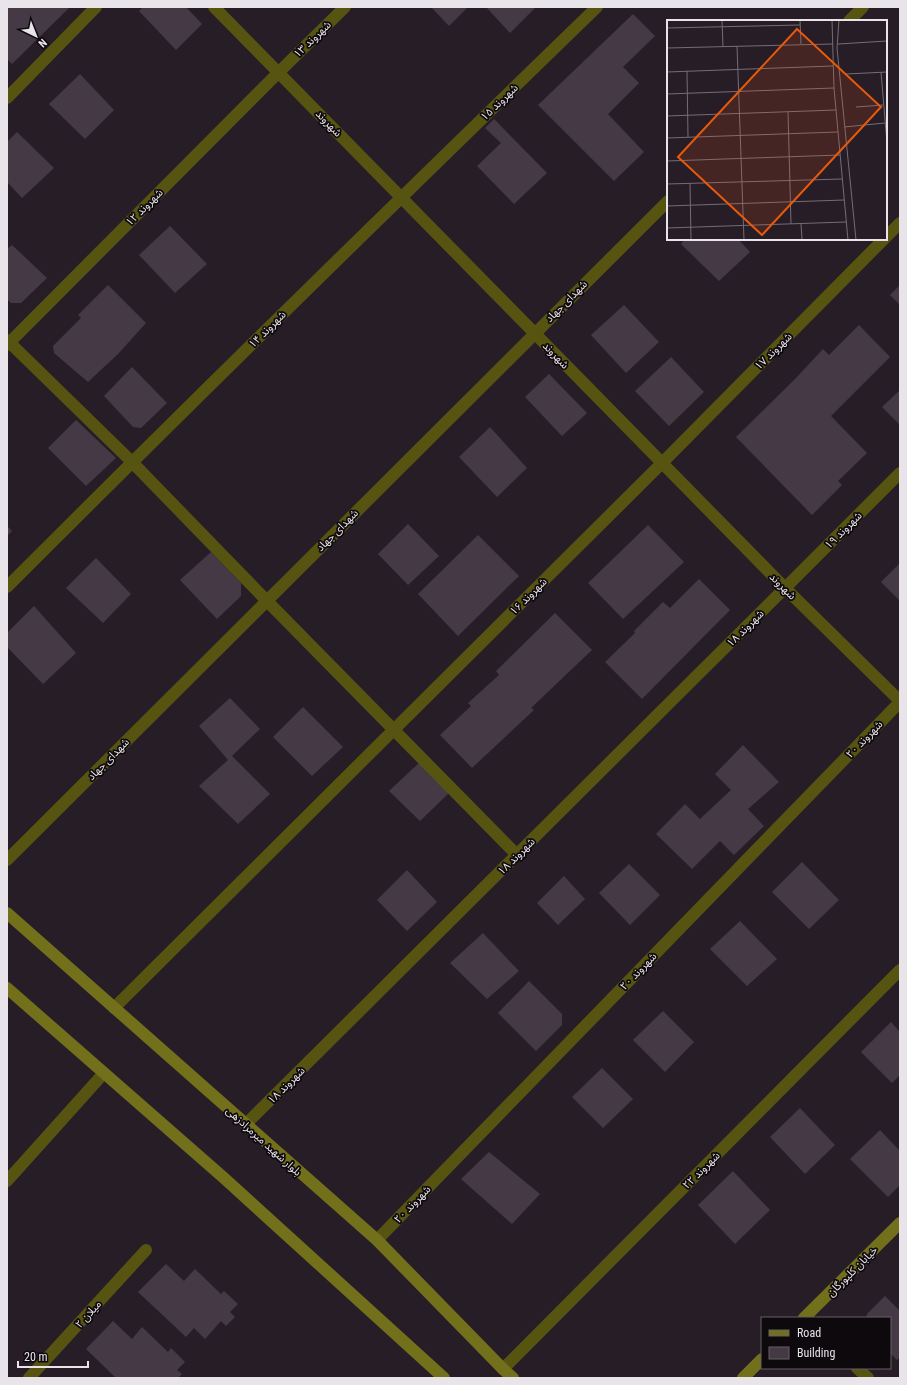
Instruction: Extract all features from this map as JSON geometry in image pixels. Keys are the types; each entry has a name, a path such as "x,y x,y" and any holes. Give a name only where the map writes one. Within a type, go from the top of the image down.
{"main road":[{"name":"بلوار شهید میرمرادزهی","path":"7,913 377,1240 502,1369 513,1378"},
{"path":"7,988 224,1178 444,1378"},
{"name":"خیابان کلپورگان","path":"805,1317 900,1223"},
{"path":"743,1378 761,1360"}],"street":[{"path":"7,98 96,7"},
{"name":"شهروند","path":"214,7 662,463 900,701"},
{"name":"شهروند ۱۳","path":"279,72 345,7"},
{"name":"شهروند ۱۵","path":"401,197 597,7"},
{"path":"850,20 863,7"},
{"name":"شهروند ۱۲","path":"8,343 279,72"},
{"name":"شهروند ۱۴","path":"7,587 401,197"},
{"name":"شهدای جهاد","path":"7,860 667,202"},
{"path":"887,236 900,223"},
{"name":"شهروند ۱۷","path":"662,463 883,240"},
{"path":"8,343 132,462 517,855"},
{"name":"شهروند ۱۶","path":"114,1008 662,463"},
{"name":"شهروند ۱۹","path":"786,588 900,473"},
{"name":"شهروند ۱۸","path":"246,1124 786,588"},
{"name":"شهروند ۲۰","path":"377,1240 900,701"},
{"name":"شهروند ۲۲","path":"502,1369 900,970"},
{"path":"7,1181 104,1073"},
{"name":"میلان ۲","path":"29,1378 146,1250"},
{"path":"859,1369 868,1378"}],"building":[{"path":"7,7 70,7 12,64 7,59"},
{"path":"143,7 186,7 202,24 176,50 139,11"},
{"path":"431,7 468,7 449,26"},
{"path":"486,7 536,7 510,33"},
{"path":"633,14 655,36 623,67 639,83 608,114 644,152 614,181 538,105"},
{"path":"80,74 114,110 85,139 49,104"},
{"path":"494,119 547,173 514,204 477,166 501,143 485,128"},
{"path":"17,132 54,168 22,198 7,182 7,142"},
{"path":"170,226 207,264 175,293 139,255"},
{"path":"684,240 739,240 750,252 719,281 681,244"},
{"path":"12,245 47,278 21,303 11,303 7,299 7,249"},
{"path":"108,285 146,323 118,354 88,382 54,353 53,346 81,318 78,315"},
{"path":"900,285 900,305 890,295"},
{"path":"624,305 659,342 626,373 591,335"},
{"path":"859,325 890,357 831,416 867,453 838,481 842,485 812,515 736,437 823,349 829,355"},
{"path":"671,357 704,392 669,426 635,391"},
{"path":"132,367 167,403 141,428 133,427 104,396"},
{"path":"549,374 587,413 562,436 525,397"},
{"path":"900,390 900,425 882,407"},
{"path":"76,420 116,458 86,486 48,448"},
{"path":"490,427 527,468 497,497 459,457"},
{"path":"408,524 439,556 408,585 378,554"},
{"path":"648,525 684,562 623,619 588,583"},
{"path":"7,526 12,531 7,536"},
{"path":"478,535 519,576 458,636 418,594"},
{"path":"211,552 241,583 241,596 217,619 180,580"},
{"path":"96,558 131,594 103,623 66,588"},
{"path":"900,563 900,601 881,582"},
{"path":"699,579 730,610 642,699 605,662 635,633 634,631 663,602 670,608"},
{"path":"34,606 76,653 43,684 7,647 7,633"},
{"path":"555,613 592,650 531,708 534,710 472,768 440,735 471,706 468,703 499,675 496,671"},
{"path":"230,698 260,729 232,756 270,794 238,824 199,786 228,760 199,726"},
{"path":"303,707 343,747 312,776 273,737"},
{"path":"743,745 779,782 748,809 764,826 734,855 720,841 692,869 656,834 685,804 700,819 731,790 715,774"},
{"path":"420,762 450,792 420,821 389,791"},
{"path":"802,862 839,900 809,929 772,892"},
{"path":"629,864 660,895 630,925 599,893"},
{"path":"407,870 437,902 407,931 377,900"},
{"path":"564,876 585,899 558,925 537,903"},
{"path":"740,921 777,959 747,986 710,949"},
{"path":"483,933 519,971 487,999 450,963"},
{"path":"529,981 562,1014 562,1025 536,1051 498,1013"},
{"path":"663,1011 694,1042 665,1072 633,1040"},
{"path":"891,1022 900,1032 900,1075 892,1083 861,1052"},
{"path":"602,1068 633,1099 603,1128 572,1097"},
{"path":"800,1108 835,1145 805,1174 770,1137"},
{"path":"880,1130 900,1151 900,1185 888,1197 850,1159"},
{"path":"489,1152 540,1194 512,1224 461,1179"},
{"path":"733,1171 770,1210 735,1244 698,1205"},
{"path":"166,1264 184,1281 195,1269 221,1294 224,1291 238,1304 230,1312 235,1317 226,1326 221,1321 205,1339 194,1328 186,1337 138,1292"},
{"path":"885,1296 900,1311 900,1357 897,1360 891,1354 891,1317 866,1317 867,1314"},
{"path":"113,1321 132,1339 142,1327 168,1352 171,1348 185,1362 177,1370 182,1374 178,1378 116,1378 86,1349"}]}
